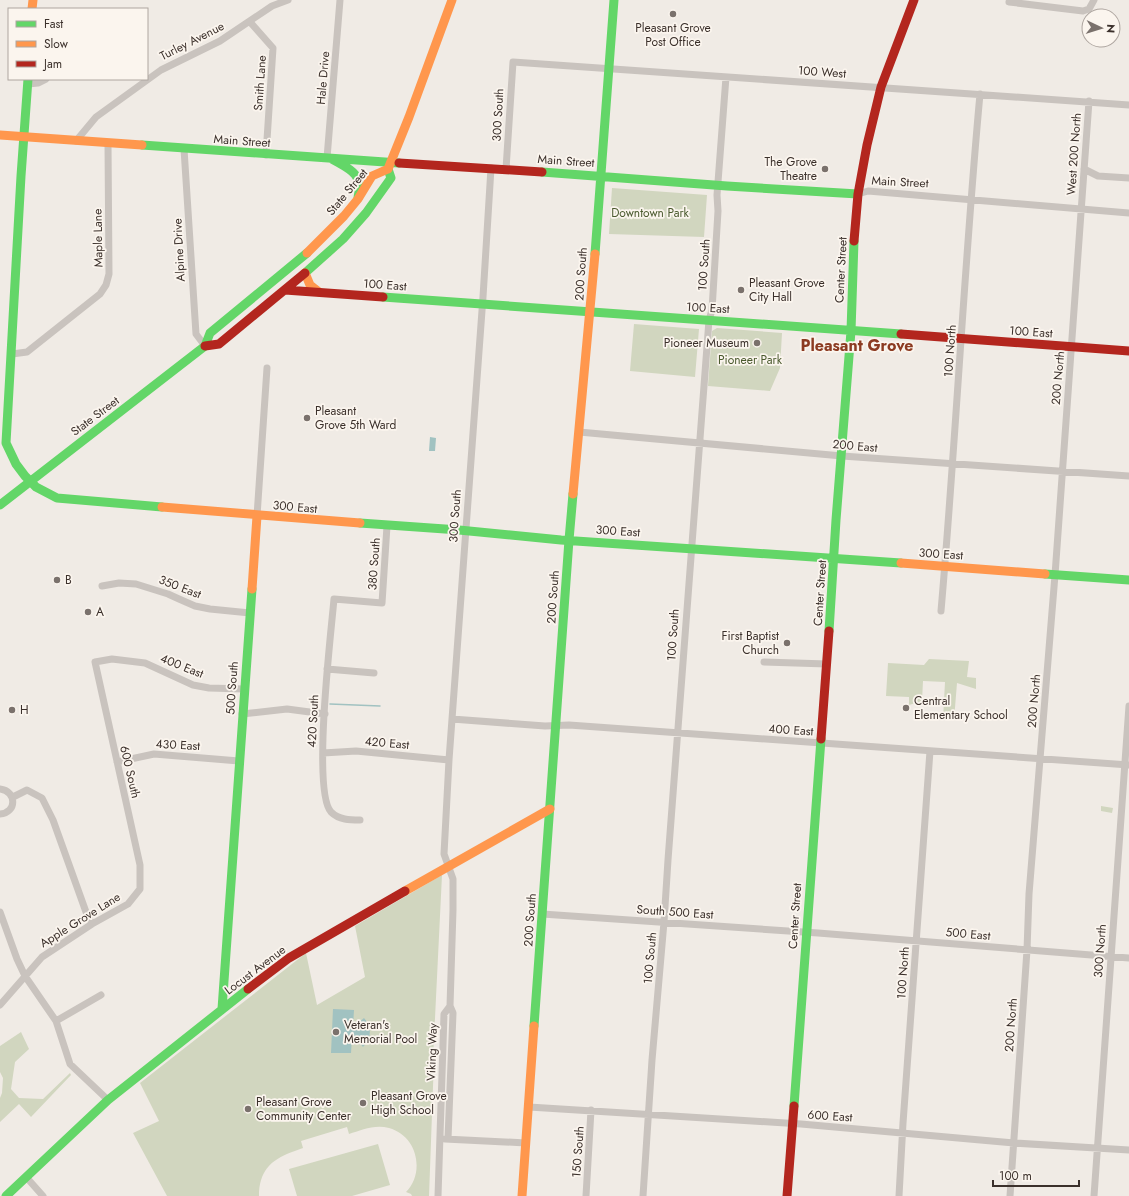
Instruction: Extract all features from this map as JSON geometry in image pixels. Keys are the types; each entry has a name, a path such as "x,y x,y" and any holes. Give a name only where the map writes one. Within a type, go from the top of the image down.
{"street":[{"name":"Turley Avenue","path":"148,79 161,70 220,41 272,6 288,0"},
{"name":"Hale Drive","path":"330,158 340,0"},
{"name":"State Street","path":"0,505 205,346 219,344 267,305 283,287 305,273 343,239 366,213 390,178 389,165 425,75 452,0"},
{"name":"200 South","path":"522,1196 569,540 590,312 614,0"},
{"name":"Center Street","path":"787,1196 851,331 853,261 858,194 867,145 881,87 914,0"},
{"path":"1009,2 1083,11 1089,9 1094,0"},
{"name":"Smith Lane","path":"250,22 274,48 266,155"},
{"name":"100 West","path":"513,62 1089,101 1129,105"},
{"name":"300 South","path":"506,169 513,62"},
{"name":"100 South","path":"643,1196 698,443 716,259 718,212 717,198 726,77"},
{"path":"30,481 14,462 6,443 21,176 28,81 38,83 44,80"},
{"name":"Turley Avenue","path":"76,141 96,117 147,80"},
{"name":"100 North","path":"941,610 980,94"},
{"name":"West 200 North","path":"1081,209 1089,101"},
{"name":"Main Street","path":"0,135 108,144 330,158 389,165 491,168 858,194 868,191 972,198 1129,213"},
{"name":"Maple Lane","path":"12,354 27,352 100,294 106,285 109,274 108,144"},
{"name":"Alpine Drive","path":"184,149 196,334 205,346"},
{"path":"330,158 350,168 357,176 360,186 358,198"},
{"name":"State Street","path":"205,346 210,333 291,267 328,234 358,198 372,176 389,165"},
{"name":"300 South","path":"448,865 444,854 449,760 483,304 491,168"},
{"path":"1084,169 1098,176 1129,178"},
{"name":"200 North","path":"1010,1196 1027,950 1029,894 1055,575 1081,209"},
{"path":"222,324 234,321 283,287 320,251 328,234"},
{"path":"305,273 310,285 319,292"},
{"name":"100 East","path":"283,287 319,292 1129,351"},
{"name":"500 South","path":"222,1010 267,368"},
{"name":"200 East","path":"579,432 842,456 1129,476"},
{"name":"300 East","path":"30,481 43,491 58,498 257,516 387,526 465,530 569,540 1129,580"},
{"name":"380 South","path":"334,599 382,603 387,526"},
{"name":"350 East","path":"102,586 119,583 136,584 168,594 195,606 250,613"},
{"name":"420 South","path":"334,599 324,714 323,753 325,800 332,812 344,820 360,820"},
{"name":"400 East","path":"95,662 112,659 145,663 193,685 209,688 244,689"},
{"name":"600 South","path":"95,662 140,865 140,888"},
{"path":"764,662 827,664"},
{"path":"327,670 374,673"},
{"name":"300 North","path":"1094,1196 1111,956 1127,764 1129,706"},
{"path":"242,714 287,709 324,714"},
{"name":"400 East","path":"452,719 556,726 569,725 1127,764"},
{"name":"420 East","path":"323,753 356,751 449,760"},
{"name":"100 North","path":"899,1196 902,1132 930,751"},
{"name":"430 East","path":"117,762 154,754 239,761"},
{"path":"0,789 8,791 12,797 13,805 5,813 0,814"},
{"path":"12,797 27,790 42,798 53,820 86,912 92,924"},
{"name":"Locust Avenue","path":"6,1196 27,1178 108,1100 289,958 448,865 550,809"},
{"name":"Viking Way","path":"448,865 453,879 450,1006 453,1013 448,1139"},
{"name":"Apple Grove Lane","path":"0,1005 14,987 42,957 92,924 128,904 140,888"},
{"path":"0,912 17,959 25,976 56,1021 70,1064 108,1100"},
{"name":"South 500 East","path":"542,914 806,932"},
{"name":"500 East","path":"806,932 1129,958"},
{"path":"56,1021 101,995"},
{"name":"Viking Way","path":"438,1196 444,1014 450,1006"},
{"name":"600 East","path":"529,1107 792,1124 902,1132 1014,1143 1129,1150"},
{"name":"150 South","path":"586,1196 591,1110"},
{"path":"440,1139 526,1143"},
{"path":"27,1178 43,1196"}],"green space":[{"name":"Downtown Park","path":"612,188 707,195 704,237 609,234"},
{"name":"Pioneer Park","path":"634,324 699,329 695,377 630,371"},
{"name":"Pioneer Park","path":"717,328 782,333 780,368 770,391 708,386 712,331"},
{"path":"929,659 969,661 967,677 976,678 976,689 957,683 954,720 943,719 945,682 923,681 922,701 909,705 909,697 886,696 888,663 924,665"},
{"path":"1101,806 1113,808 1112,813 1101,811"},
{"path":"442,875 433,1059 429,1196 412,1196 406,1192 412,1184 415,1175 417,1166 416,1156 407,1139 399,1132 389,1128 379,1127 368,1128 349,1134 347,1127 301,1141 303,1148 284,1155 272,1163 267,1168 261,1180 259,1196 167,1196 133,1133 159,1121 140,1083 306,953 317,1005 365,977 355,926"},
{"path":"21,1032 29,1049 15,1062 11,1089 19,1098 43,1099 70,1073 71,1075 31,1117 19,1104 0,1122 0,1098 2,1093 3,1078 0,1072 0,1046"},
{"path":"378,1144 390,1185 352,1196 297,1196 289,1169"}],"water":[{"path":"430,437 436,438 435,451 429,451"},
{"path":"333,1009 354,1010 353,1026 364,1018 367,1021 370,1032 368,1040 363,1047 355,1037 352,1037 351,1053 331,1053"}],"waterway":[{"path":"330,704 380,706"}],"traffic: fast":[{"path":"595,254 614,0"},
{"path":"28,80 6,443 16,464 25,476 36,487 57,498 162,507"},
{"path":"142,145 399,163"},
{"path":"332,159 354,173 359,183 358,198"},
{"path":"305,273 343,239 366,213 391,178 388,169"},
{"path":"542,172 858,194"},
{"path":"829,631 851,331 854,241"},
{"path":"0,505 205,346 210,333 307,253"},
{"path":"383,297 901,334"},
{"path":"534,1026 573,494"},
{"path":"360,523 459,530 561,540 901,563"},
{"path":"1045,574 1129,580"},
{"path":"222,1009 252,589"},
{"path":"794,1106 821,739"},
{"path":"6,1196 108,1100 248,989"}],"traffic: slow":[{"path":"32,8 33,0"},
{"path":"388,169 409,117 452,0"},
{"path":"0,135 142,145"},
{"path":"307,253 344,216 358,199 372,176 388,169"},
{"path":"573,494 595,254"},
{"path":"305,273 310,285 319,292"},
{"path":"162,507 360,523"},
{"path":"252,589 257,516"},
{"path":"901,563 1045,574"},
{"path":"405,891 550,809"},
{"path":"522,1196 534,1026"}],"traffic: jam":[{"path":"854,241 858,194 867,145 881,87 914,0"},
{"path":"399,163 542,172"},
{"path":"205,346 219,344 305,273"},
{"path":"285,290 383,297"},
{"path":"901,334 1129,351"},
{"path":"821,739 829,631"},
{"path":"248,989 289,958 405,891"},
{"path":"787,1196 794,1106"}],"place":[{"name":"Pleasant Grove Post Office","path":"673,14"},
{"name":"The Grove Theatre","path":"825,169"},
{"name":"Pleasant Grove City Hall","path":"741,290"},
{"name":"Pioneer Museum","path":"757,343"},
{"name":"Pleasant Grove 5th Ward","path":"307,418"},
{"name":"B","path":"57,580"},
{"name":"A","path":"88,612"},
{"name":"First Baptist Church","path":"787,643"},
{"name":"Central Elementary School","path":"906,708"},
{"name":"H","path":"12,710"},
{"name":"Veteran's Memorial Pool","path":"336,1032"},
{"name":"Pleasant Grove High School","path":"363,1103"},
{"name":"Pleasant Grove Community Center","path":"248,1109"}],"district":[{"name":"Pleasant Grove","path":"857,345"}]}
